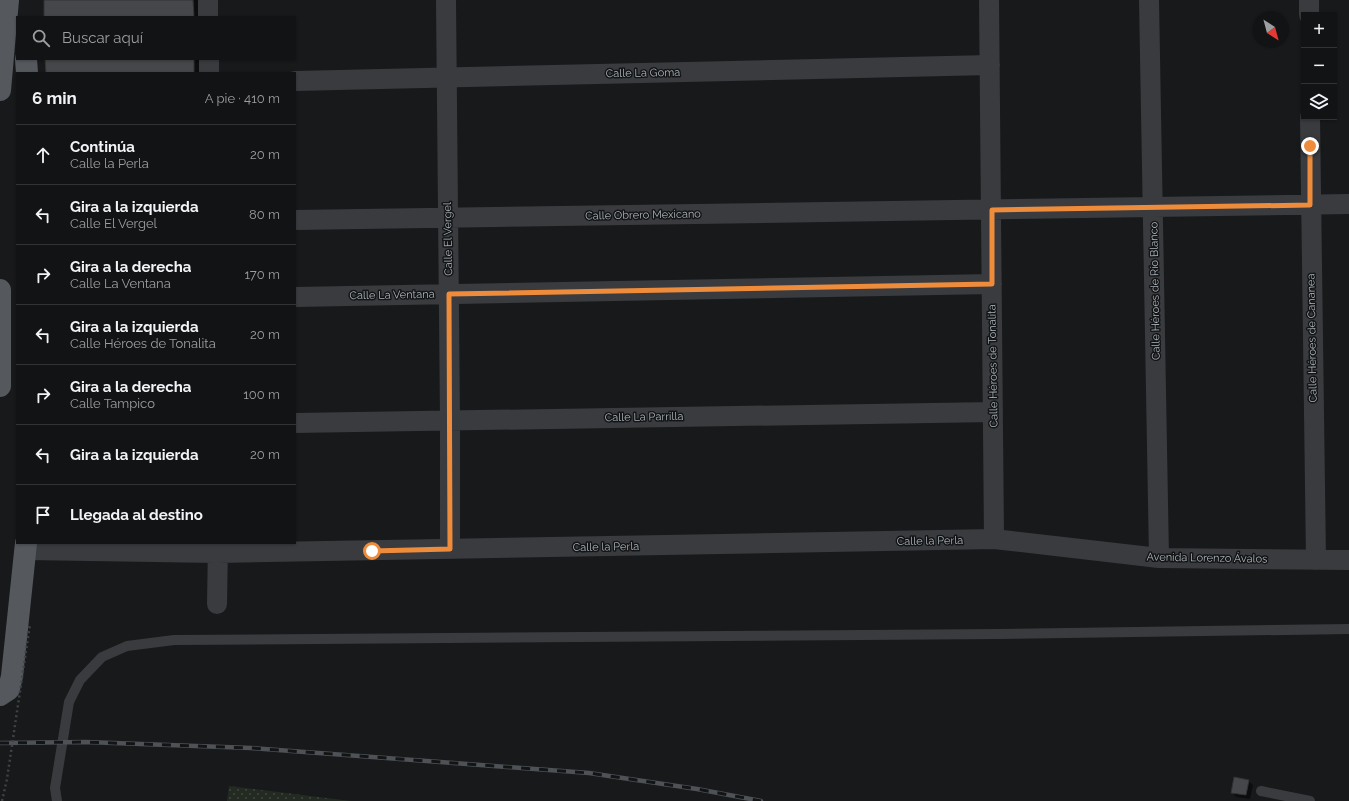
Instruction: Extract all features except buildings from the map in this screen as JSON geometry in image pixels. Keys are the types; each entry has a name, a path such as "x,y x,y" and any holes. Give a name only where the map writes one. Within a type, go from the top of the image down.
{"main road":[{"path":"0,90 8,0"},
{"path":"20,0 22,16"},
{"path":"26,60 27,72"},
{"path":"0,290 0,386"},
{"path":"0,695 9,689 12,676 26,547"}],"street":[{"path":"208,0 208,16"},
{"name":"Calle El Vergel","path":"446,0 450,549"},
{"name":"Calle Héroes de Tonalita","path":"989,0 994,539"},
{"name":"Calle Héroes de Río Blanco","path":"1149,0 1159,558"},
{"path":"1309,0 1310,12"},
{"path":"209,60 209,72"},
{"name":"Calle La Goma","path":"296,81 990,65"},
{"name":"Calle Héroes de Cananea","path":"1310,120 1316,560"},
{"name":"Calle Obrero Mexicano","path":"296,220 1349,204"},
{"name":"Calle La Ventana","path":"296,297 992,284"},
{"name":"Calle La Parrilla","path":"296,423 994,412"},
{"name":"Avenida Lorenzo Ávalos","path":"994,539 1159,558 1349,560"},
{"name":"Calle la Perla","path":"217,548 450,549 994,539"},
{"path":"26,547 217,548 217,604"}],"lane":[{"path":"57,801 55,788 69,702 80,680 102,657 127,646 174,640 982,634 1349,629"},
{"path":"1261,791 1310,801"}],"path":[{"path":"2,801 30,624"}],"shaded area":[{"path":"229,786 351,801 227,801"}],"railway":[{"path":"0,743 86,742 251,748 589,773 697,789 761,801"}],"route":[{"path":"372,551 450,549 449,294 992,284 992,210 1310,205 1310,146"}]}
